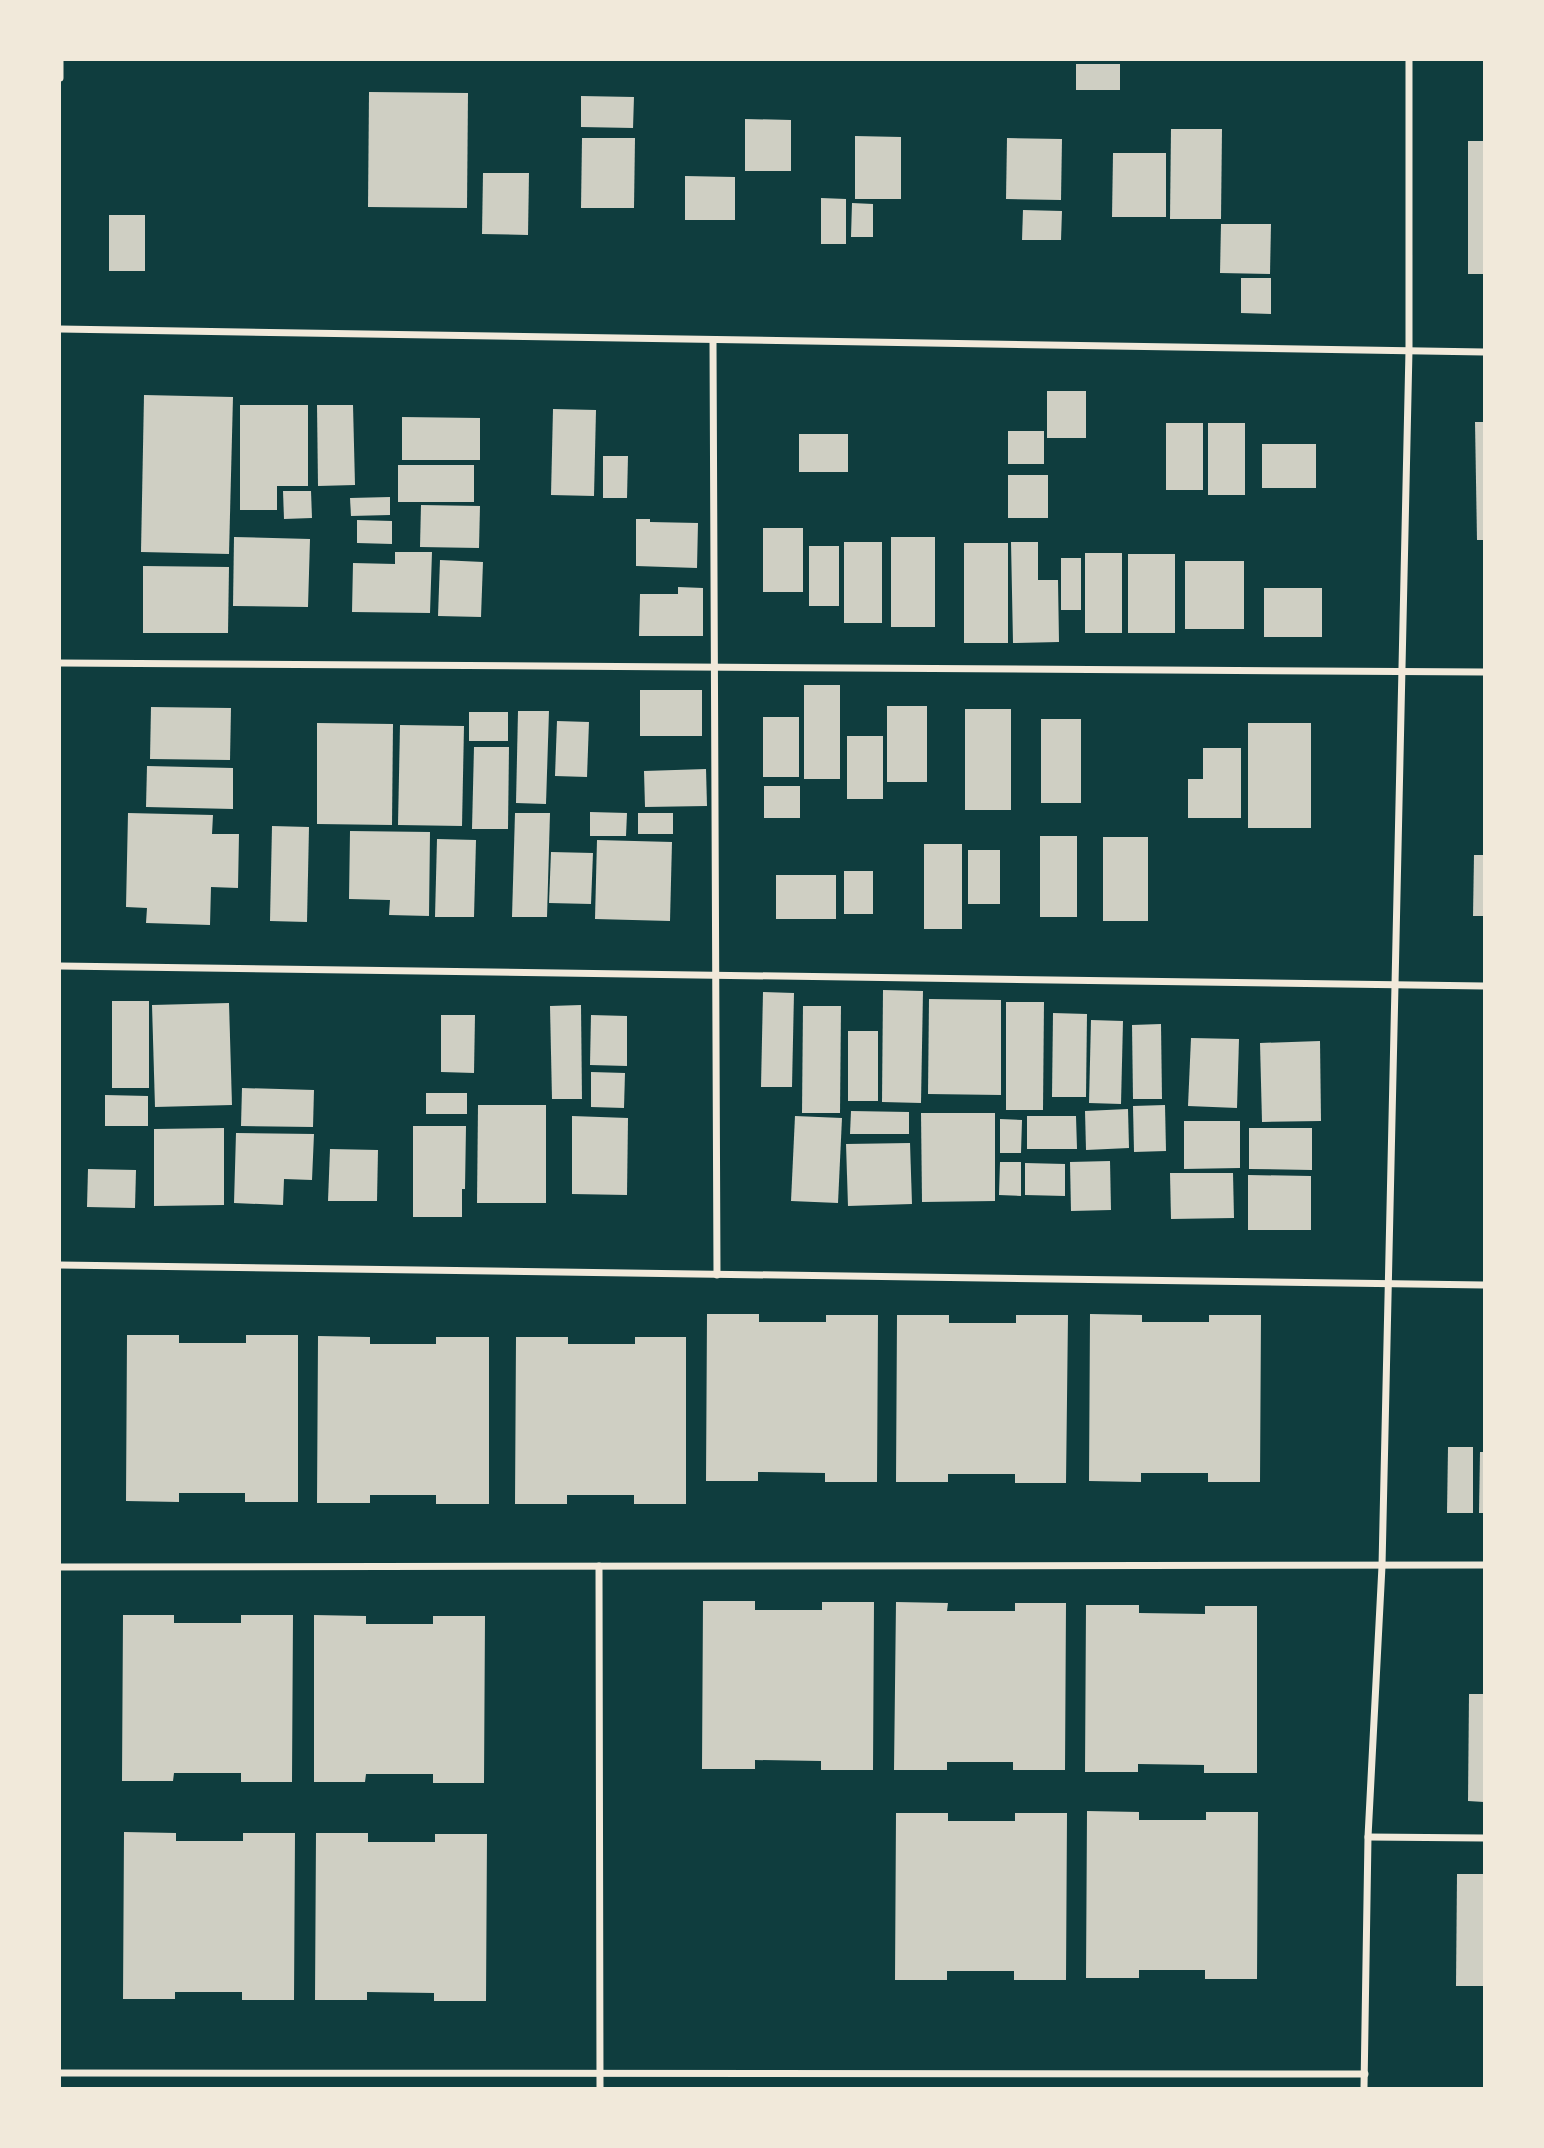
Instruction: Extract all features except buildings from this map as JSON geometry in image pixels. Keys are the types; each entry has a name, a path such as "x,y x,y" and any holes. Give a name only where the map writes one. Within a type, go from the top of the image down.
{"street":[{"path":"60,60 60,78"},
{"path":"1364,2088 1368,1837 1382,1566 1402,671 1409,350 1409,60"},
{"path":"60,329 1485,352"},
{"path":"713,340 717,1275"},
{"path":"60,663 1485,672"},
{"path":"60,966 1485,986"},
{"path":"60,1265 1485,1285"},
{"path":"60,1567 1485,1565"},
{"path":"600,1566 600,2088"},
{"path":"1368,1837 1485,1838"},
{"path":"60,2073 1365,2074"}]}
